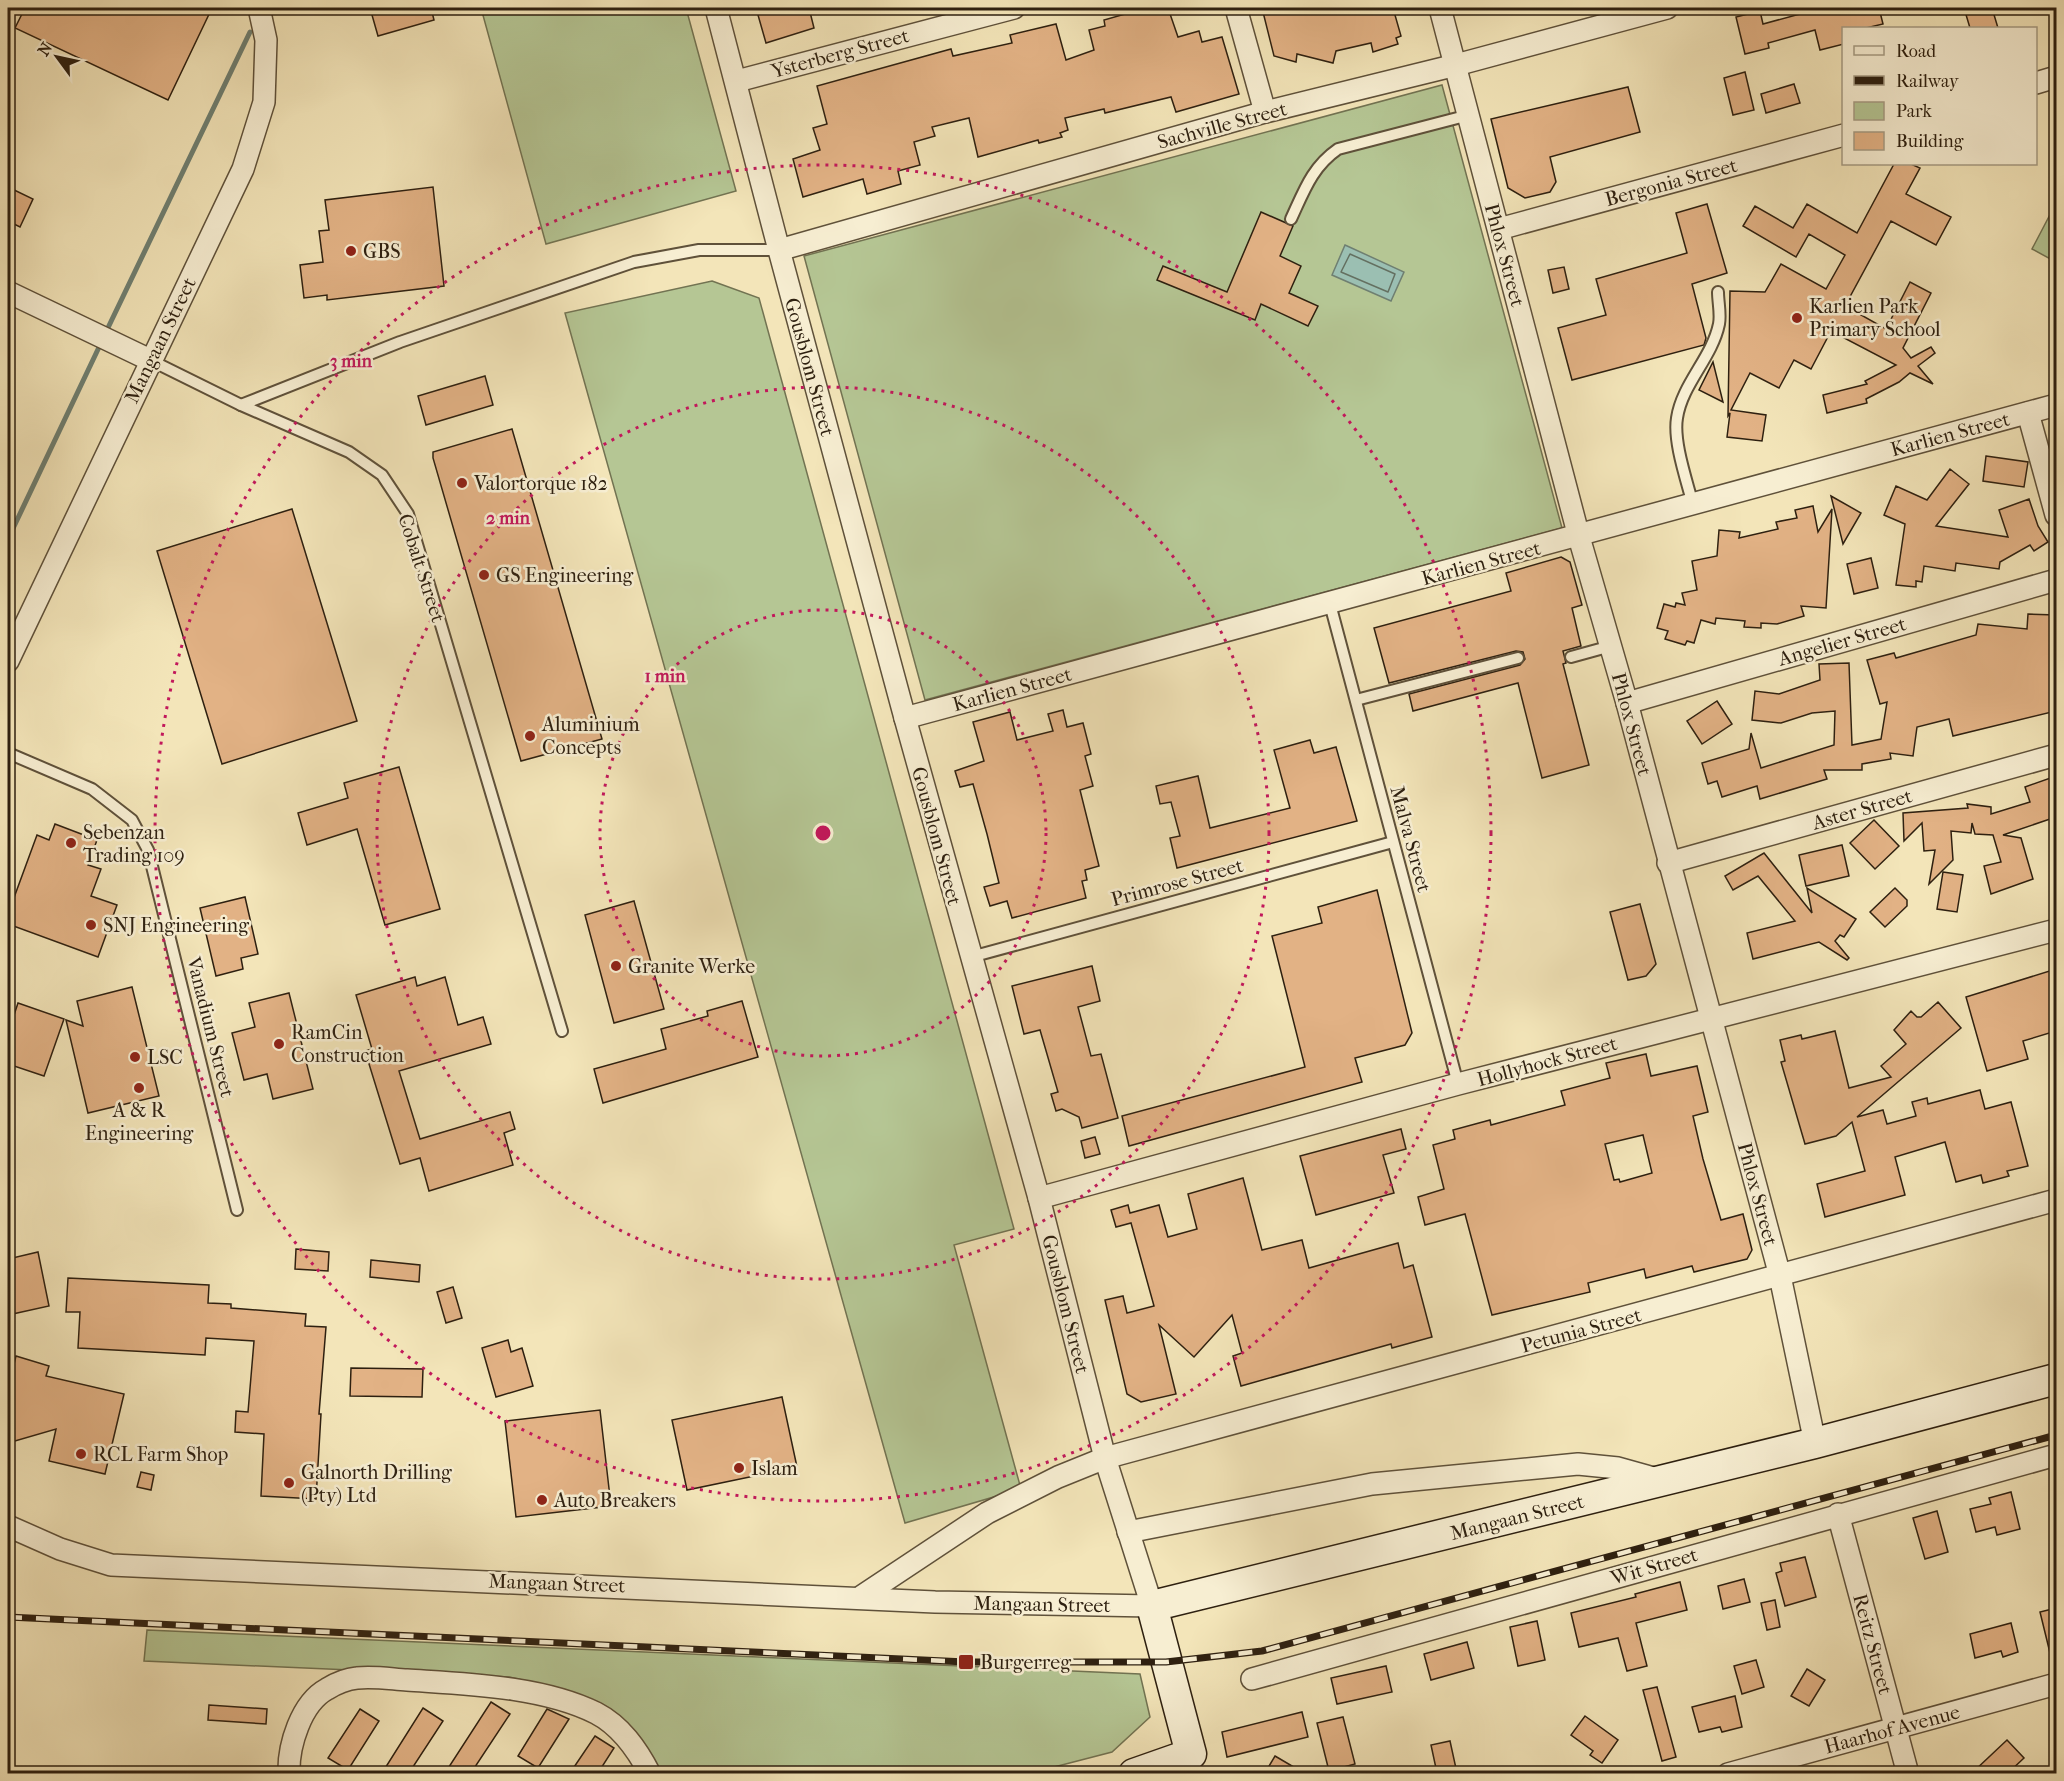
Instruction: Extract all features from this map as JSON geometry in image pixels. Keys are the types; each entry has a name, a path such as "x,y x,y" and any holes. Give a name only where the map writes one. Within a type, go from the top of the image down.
{"street":[{"name":"Mangaan Street","path":"8,661 243,169 264,102 266,40 259,8"},
{"name":"Gousblom Street","path":"716,8 905,718 1039,1198 1105,1458 1152,1606 1194,1764"},
{"name":"Ysterberg Street","path":"736,81 1014,8"},
{"path":"1236,8 1265,112"},
{"name":"Phlox Street","path":"1440,8 1579,537 1627,703 1780,1276 1815,1443"},
{"name":"Sachville Street","path":"779,250 1265,112 1456,65 1667,8"},
{"path":"2037,83 2056,77"},
{"name":"Bergonia Street","path":"1499,229 1842,136"},
{"name":"Cobalt Street","path":"8,292 150,360"},
{"name":"Karlien Street","path":"905,718 1693,506 2056,405"},
{"path":"2028,413 2056,515"},
{"name":"Angelier Street","path":"1627,703 2056,580"},
{"name":"Aster Street","path":"1668,863 2056,755"},
{"name":"Hollyhock Street","path":"1039,1198 1458,1084 2056,930"},
{"name":"Petunia Street","path":"862,1596 987,1513 1058,1477 1105,1458 2056,1200"},
{"name":"Mangaan Street","path":"8,1526 60,1549 111,1564 862,1596 935,1602 1152,1606 1815,1443 2056,1378"},
{"name":"Wit Street","path":"1252,1679 2056,1455"},
{"path":"1128,1532 1395,1482 1578,1464 1618,1468 1663,1481"},
{"name":"Reitz Street","path":"1838,1514 1908,1773"},
{"path":"290,1773 291,1749 295,1736 315,1697 326,1689 357,1678 518,1690 574,1704 596,1713 622,1731 650,1773"},
{"name":"Haarhof Avenue","path":"1728,1773 2056,1684"},
{"path":"1134,1773 1194,1764"}],"lane":[{"path":"1291,219 1311,175 1321,161 1338,149 1469,115"},
{"path":"242,405 411,338 634,262 699,250 779,250"},
{"path":"1693,506 1676,433 1677,417 1683,399 1716,335 1720,321 1718,292"},
{"name":"Cobalt Street","path":"150,360 242,405 349,452 382,475 408,514 562,1031"},
{"name":"Malva Street","path":"1330,604 1458,1084"},
{"path":"1571,657 1611,646"},
{"path":"1356,700 1518,658"},
{"name":"Vanadium Street","path":"8,753 92,789 132,820 148,850 237,1210"},
{"name":"Primrose Street","path":"971,957 1393,843"}],"green space":[{"path":"481,8 686,8 736,191 546,244"},
{"path":"1442,85 1562,528 925,700 804,256"},
{"path":"2054,207 2056,208 2056,262 2032,249"},
{"path":"712,281 759,298 1014,1229 954,1245 1021,1489 905,1523 565,313"},
{"path":"147,1630 1140,1674 1150,1717 1112,1752 1031,1773 658,1773 639,1737 623,1719 594,1701 560,1689 509,1677 144,1661"}],"water":[{"path":"1345,245 1404,272 1391,301 1332,275"}],"building":[{"path":"25,8 212,8 168,100 15,28"},
{"path":"370,8 431,8 434,20 378,36"},
{"path":"756,8 809,8 814,28 766,43"},
{"path":"1146,8 1168,8 1178,37 1199,31 1202,42 1222,37 1239,94 1176,112 1171,97 1105,113 1104,109 1065,118 1068,130 1060,133 1062,137 1039,143 1038,140 978,157 969,118 932,127 935,136 914,142 920,165 898,171 901,184 867,194 863,179 803,197 793,159 820,150 813,128 827,124 817,86 951,49 953,56 1012,43 1010,35 1056,24 1066,60 1094,50 1089,30 1105,26 1104,20"},
{"path":"1262,8 1393,8 1401,36 1396,38 1398,44 1373,52 1371,43 1336,51 1333,63 1297,54 1296,62 1274,56"},
{"path":"1810,8 1879,8 1883,24 1870,27 1842,27 1842,44 1820,50 1815,30 1768,43 1769,48 1745,54 1736,17 1760,11 1763,24 1811,11"},
{"path":"1964,8 1992,8 1998,27 1970,27"},
{"path":"1745,72 1754,110 1733,115 1724,78"},
{"path":"1794,84 1800,103 1766,113 1761,94"},
{"path":"1628,87 1640,132 1550,157 1556,182 1550,192 1525,198 1508,188 1491,119"},
{"path":"1893,165 1913,165 1920,168 1906,194 1951,217 1936,245 1891,221 1845,306 1886,329 1910,282 1931,293 1903,348 1911,358 1931,347 1935,353 1918,366 1933,384 1910,373 1899,382 1866,399 1867,403 1827,413 1823,395 1867,384 1865,381 1896,365 1831,331 1811,369 1794,360 1779,388 1750,373 1731,410 1766,415 1762,441 1727,437 1730,413 1728,416 1730,291 1765,292 1781,264 1826,289 1845,255 1809,234 1796,257 1743,226 1755,206 1793,228 1807,204 1857,233"},
{"path":"8,187 33,199 20,227 8,221"},
{"path":"433,187 444,286 327,300 327,295 304,298 300,265 323,262 319,231 329,230 325,200"},
{"path":"1707,204 1727,273 1692,284 1706,338 1704,345 1572,380 1558,328 1606,315 1596,279 1687,253 1676,213"},
{"path":"1261,212 1293,226 1280,256 1301,266 1289,293 1318,306 1308,326 1261,304 1255,320 1157,280 1163,266 1227,292"},
{"path":"1564,267 1569,289 1553,293 1548,270"},
{"path":"1713,362 1723,402 1699,390"},
{"path":"485,376 493,405 426,425 418,396"},
{"path":"512,429 602,739 521,761 433,458 433,452"},
{"path":"1986,456 2028,462 2024,487 1983,481"},
{"path":"1950,469 1969,484 1936,526 2008,537 1999,510 2029,499 2038,526 2048,542 2034,551 2030,545 2000,562 1999,569 1956,563 1955,571 1924,566 1922,582 1916,581 1916,587 1896,585 1905,524 1884,515 1896,486 1927,500"},
{"path":"1831,496 1861,513 1843,544"},
{"path":"1813,506 1818,532 1832,509 1826,608 1801,606 1804,616 1777,624 1761,623 1761,628 1744,627 1745,621 1716,618 1715,624 1701,620 1694,643 1687,641 1685,645 1665,639 1668,631 1657,628 1664,604 1675,607 1676,603 1685,605 1682,593 1697,590 1692,561 1717,556 1719,530 1740,532 1739,538 1778,529 1776,522 1797,518 1795,510"},
{"path":"292,509 357,721 222,764 157,551"},
{"path":"1561,557 1570,562 1582,605 1572,608 1581,646 1563,651 1566,663 1563,664 1589,765 1542,778 1518,683 1413,711 1409,694 1520,665 1525,659 1523,652 1516,651 1389,683 1374,628 1511,591 1506,573"},
{"path":"1871,558 1878,588 1854,594 1847,564"},
{"path":"2028,614 2056,615 2056,711 1953,736 1949,719 1917,727 1913,756 1890,753 1891,759 1862,764 1862,770 1824,770 1827,779 1760,799 1757,786 1722,797 1717,781 1708,784 1702,763 1749,749 1751,733 1761,768 1834,745 1835,711 1812,713 1781,723 1752,720 1755,691 1779,694 1820,680 1819,664 1849,663 1852,745 1881,739 1887,702 1880,704 1867,660 1894,653 1896,658 1976,635 1978,624 2027,629"},
{"path":"1717,701 1732,724 1702,744 1687,721"},
{"path":"1063,710 1067,727 1083,723 1091,754 1085,756 1093,786 1080,790 1099,866 1085,870 1087,880 1082,881 1086,898 1012,918 1007,901 990,906 984,887 999,883 987,834 973,784 960,787 955,771 984,761 973,722 1010,712 1017,740 1053,731 1048,714"},
{"path":"1310,740 1314,753 1336,747 1357,821 1177,868 1170,838 1180,836 1171,802 1160,804 1156,786 1198,776 1210,828 1290,808 1274,750"},
{"path":"399,767 440,909 385,925 357,829 307,845 298,813 348,798 344,783"},
{"path":"2056,776 2056,817 2003,835 2021,838 2033,879 1991,894 1984,866 2001,862 1993,835 1975,834 1972,823 1971,833 1951,831 1953,860 1929,884 1935,850 1924,851 1922,823 1904,841 1903,813 1968,808 1967,804 1991,807 1991,814 2030,802 2025,787"},
{"path":"1874,820 1899,846 1875,869 1850,843"},
{"path":"55,824 97,840 88,865 101,869 91,896 117,905 98,957 8,924 8,914 37,835 49,840"},
{"path":"1842,845 1849,876 1806,886 1799,855"},
{"path":"1764,853 1812,913 1807,888 1856,919 1844,937 1840,935 1835,941 1849,958 1847,960 1819,942 1753,959 1747,933 1795,921 1758,876 1733,890 1725,876"},
{"path":"1943,872 1963,875 1957,912 1937,909"},
{"path":"1895,888 1907,900 1907,906 1885,927 1870,912"},
{"path":"1377,890 1412,1033 1405,1045 1355,1058 1362,1082 1129,1146 1122,1116 1305,1067 1272,936 1322,923 1318,907"},
{"path":"245,897 258,954 241,958 243,969 216,976 200,908"},
{"path":"634,901 664,1009 614,1023 585,915"},
{"path":"1640,904 1656,964 1646,976 1628,980 1610,912"},
{"path":"1092,966 1100,1001 1078,1007 1091,1056 1101,1054 1118,1118 1082,1128 1079,1117 1062,1109 1056,1111 1051,1094 1058,1092 1040,1030 1024,1034 1012,986"},
{"path":"2056,969 2056,1031 2023,1041 2028,1059 1987,1071 1966,997"},
{"path":"415,977 417,986 445,977 458,1025 483,1017 491,1044 399,1071 420,1139 510,1112 515,1129 504,1133 513,1165 429,1191 420,1158 400,1164 365,1051 372,1049 356,995"},
{"path":"132,987 159,1096 88,1113 66,1020 83,1026 77,1001"},
{"path":"289,993 313,1089 273,1099 267,1074 244,1080 232,1033 255,1027 249,1003"},
{"path":"742,1001 758,1057 603,1103 594,1069 666,1049 661,1029 708,1016 707,1011"},
{"path":"1938,1002 1961,1028 1857,1117 1883,1110 1887,1124 1916,1116 1912,1102 1927,1098 1928,1104 1980,1090 1985,1109 2011,1102 2028,1166 2007,1171 2009,1176 1983,1183 1981,1175 1956,1182 1945,1142 1895,1157 1905,1195 1825,1217 1817,1184 1865,1171 1852,1122 1836,1136 1805,1144 1781,1062 1785,1061 1780,1040 1801,1035 1802,1039 1835,1031 1849,1088 1891,1077 1881,1066 1906,1044 1894,1030 1911,1011 1917,1017 1921,1017"},
{"path":"18,1003 64,1019 44,1076 8,1064 8,1033"},
{"path":"1646,1054 1651,1076 1697,1066 1708,1112 1693,1116 1721,1220 1743,1214 1752,1250 1747,1259 1694,1272 1692,1266 1646,1278 1644,1269 1588,1283 1590,1292 1492,1315 1465,1214 1425,1225 1418,1197 1444,1189 1433,1145 1455,1139 1453,1130 1490,1120 1491,1125 1565,1105 1561,1091 1610,1078 1606,1063","holes":["1643,1135 1652,1173 1620,1182 1619,1179 1614,1180 1605,1144"]},
{"path":"1401,1129 1406,1149 1383,1155 1394,1193 1316,1215 1300,1156"},
{"path":"1095,1137 1100,1154 1085,1158 1081,1141"},
{"path":"1243,1178 1262,1250 1302,1240 1309,1268 1398,1243 1404,1268 1413,1265 1432,1337 1392,1348 1391,1344 1241,1386 1233,1356 1242,1353 1232,1315 1194,1357 1159,1325 1176,1394 1141,1402 1127,1394 1105,1300 1123,1296 1127,1313 1154,1306 1131,1223 1116,1227 1111,1210 1128,1205 1130,1213 1159,1205 1168,1237 1197,1229 1188,1194"},
{"path":"296,1249 329,1252 328,1271 295,1269"},
{"path":"38,1252 49,1306 8,1315 8,1259"},
{"path":"371,1260 420,1265 419,1282 370,1277"},
{"path":"68,1278 209,1285 208,1303 231,1304 231,1308 306,1314 305,1326 326,1327 319,1414 321,1414 316,1499 261,1496 264,1434 235,1432 236,1411 248,1412 254,1341 206,1338 205,1355 78,1348 80,1312 66,1312"},
{"path":"453,1287 462,1318 446,1323 437,1292"},
{"path":"508,1340 511,1352 522,1348 533,1386 496,1397 482,1348"},
{"path":"16,1356 49,1366 46,1376 124,1394 105,1474 49,1461 56,1429 8,1443 8,1388"},
{"path":"351,1368 423,1369 422,1397 350,1396"},
{"path":"782,1397 797,1467 687,1490 672,1420"},
{"path":"600,1410 611,1506 516,1517 505,1421"},
{"path":"141,1472 154,1475 151,1490 137,1487"},
{"path":"2011,1492 2020,1529 1997,1535 1995,1527 1976,1532 1970,1509 1991,1504 1989,1498"},
{"path":"1937,1511 1948,1552 1925,1559 1913,1518"},
{"path":"1805,1557 1816,1597 1785,1606 1776,1573 1782,1571 1780,1563"},
{"path":"1744,1579 1750,1602 1723,1609 1718,1586"},
{"path":"1680,1582 1687,1610 1636,1623 1647,1666 1627,1671 1618,1638 1579,1647 1571,1613 1636,1597 1635,1594"},
{"path":"1775,1600 1780,1627 1767,1630 1761,1603"},
{"path":"2056,1608 2056,1656 2051,1657 2040,1612"},
{"path":"1537,1621 1545,1660 1518,1666 1510,1627"},
{"path":"2011,1623 2018,1652 2003,1657 2001,1651 1975,1658 1970,1634"},
{"path":"1467,1642 1474,1668 1431,1680 1424,1654"},
{"path":"1756,1660 1764,1687 1742,1694 1734,1666"},
{"path":"1386,1666 1392,1692 1337,1704 1331,1678"},
{"path":"1807,1669 1825,1680 1809,1706 1791,1696"},
{"path":"1657,1687 1676,1757 1662,1761 1643,1690"},
{"path":"1735,1696 1742,1727 1722,1732 1720,1727 1699,1732 1692,1707"},
{"path":"491,1702 510,1714 471,1773 445,1773"},
{"path":"209,1705 267,1709 266,1724 208,1720"},
{"path":"423,1708 443,1721 409,1773 382,1773"},
{"path":"360,1709 379,1721 348,1770 328,1758"},
{"path":"547,1709 569,1719 538,1768 518,1756"},
{"path":"1302,1712 1308,1737 1227,1757 1222,1732"},
{"path":"1585,1716 1618,1740 1602,1763 1590,1755 1593,1751 1571,1735"},
{"path":"1343,1717 1355,1764 1329,1771 1317,1723"},
{"path":"595,1736 614,1748 598,1773 570,1773"},
{"path":"2007,1740 2024,1758 2008,1773 1972,1773"},
{"path":"1450,1741 1457,1773 1437,1773 1431,1745"},
{"path":"1275,1756 1304,1773 1265,1773"}],"waterway":[{"path":"105,334 250,32"},
{"path":"8,539 101,343"}],"railway":[{"path":"8,1617 966,1662 1166,1662 1262,1651 2056,1435"}],"place":[{"name":"GBS","path":"351,251"},
{"name":"Karlien Park Primary School","path":"1797,318"},
{"name":"Valortorque 182","path":"462,483"},
{"name":"GS Engineering","path":"484,575"},
{"name":"Aluminium Concepts","path":"530,736"},
{"name":"Sebenzan Trading 109","path":"71,843"},
{"name":"SNJ Engineering","path":"91,925"},
{"name":"Granite Werke","path":"616,966"},
{"name":"RamCin Construction","path":"279,1044"},
{"name":"LSC","path":"135,1057"},
{"name":"A & R Engineering","path":"139,1088"},
{"name":"RCL Farm Shop","path":"81,1454"},
{"name":"Islam","path":"739,1468"},
{"name":"Galnorth Drilling (Pty) Ltd","path":"289,1483"},
{"name":"Auto Breakers","path":"542,1500"},
{"name":"Burgerreg","path":"966,1662"}]}
